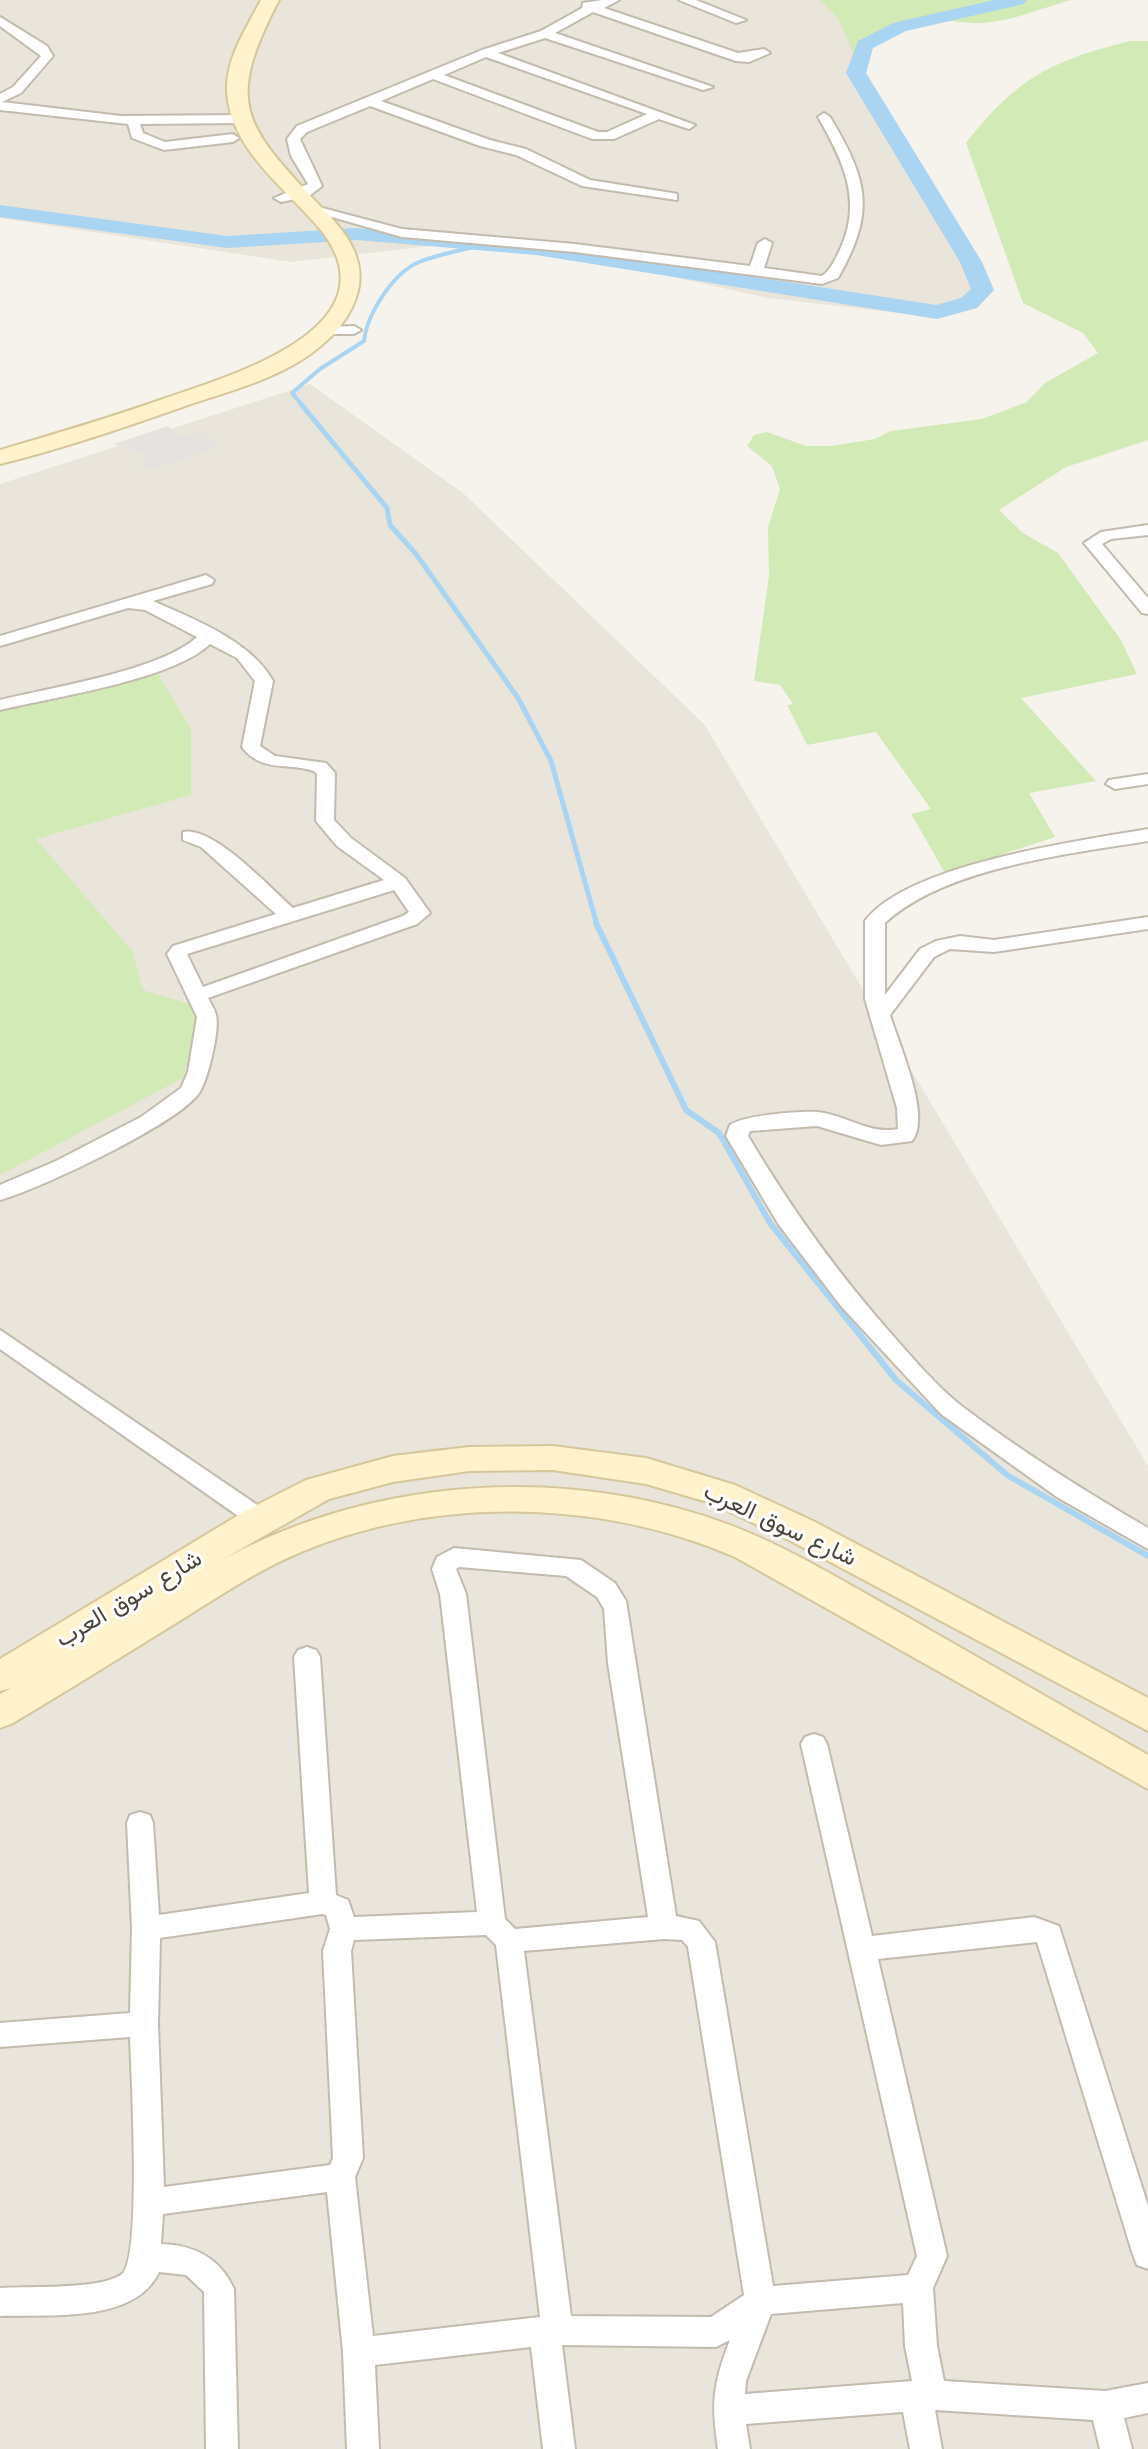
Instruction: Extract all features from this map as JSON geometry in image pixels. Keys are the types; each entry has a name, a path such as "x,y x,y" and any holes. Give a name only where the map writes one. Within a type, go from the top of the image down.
{"main road":[{"path":"0,448 74,431 260,372 305,349 325,331 342,309 352,286 351,272 260,148 235,119 222,80 232,48 255,0"},
{"path":"0,457 246,368 289,344 307,328 328,298 332,271 311,220 233,138 237,75 270,0"},
{"name":"شارع سوق العرب","path":"0,1677 260,1519 318,1489 393,1469 469,1459 553,1458 646,1471 723,1494 800,1530 1148,1716"},
{"path":"0,1713 205,1587 276,1548 345,1523 431,1504 553,1500 602,1505 690,1525 774,1560 1148,1774"}],"street":[{"path":"577,0 590,8 736,57 749,58 764,53"},
{"path":"613,0 590,8 545,34 486,53 295,133 294,146 315,183 309,191 311,220 402,233 575,248 822,280 831,278 851,244 859,184 849,157 824,117"},
{"path":"685,0 740,20"},
{"path":"0,21 43,49 47,56 17,90 0,99"},
{"path":"545,34 707,87"},
{"path":"486,53 689,125"},
{"path":"435,76 597,136 609,136 659,114"},
{"path":"369,101 485,143 521,152 587,183 672,197"},
{"path":"0,106 76,118 235,119"},
{"path":"133,120 137,135 164,146 233,138"},
{"path":"755,273 765,243"},
{"path":"325,331 354,330"},
{"path":"1148,530 1097,538 1092,543 1140,588 1148,609"},
{"path":"0,641 206,580"},
{"path":"124,603 149,605 243,654 264,681 251,747 258,757 280,764 320,767 326,773 325,821 344,842 398,882 420,913 410,920 199,995"},
{"path":"0,705 153,667 190,653 207,637"},
{"path":"1115,784 1148,779"},
{"path":"1148,835 1002,863 893,903 875,921 875,999 908,1108 909,1130 904,1136 881,1138 818,1119 745,1125 738,1130 737,1136 787,1220 849,1301 910,1370 949,1408 1066,1491 1148,1540"},
{"path":"190,836 208,843 289,915"},
{"path":"0,1193 64,1166 136,1129 190,1091 198,1072 207,1017 177,954 180,950 398,882"},
{"path":"880,1015 927,953 937,946 974,940 994,946 1148,923"},
{"path":"0,1338 260,1519"},
{"path":"559,2449 551,2330 501,1932 453,1594 444,1569 454,1557 572,1567 588,1575 612,1599 617,1608 621,1663 664,1927"},
{"path":"307,1657 323,1902"},
{"path":"814,1744 932,2256 918,2288 926,2449"},
{"path":"0,2302 104,2296 132,2285 144,2271 149,2202 144,2024 146,1928 140,1823"},
{"path":"146,1928 323,1902 338,1908 344,1929 337,1951 348,2158 340,2177 359,2352 363,2449"},
{"path":"344,1929 501,1932 664,1927 689,1929 701,1942 760,2301 730,2381 728,2410 734,2449"},
{"path":"861,1949 1034,1929 1049,1934 1148,2255"},
{"path":"0,2035 144,2024"},
{"path":"149,2202 340,2177"},
{"path":"145,2258 175,2258 196,2264 208,2271 219,2289 222,2449"},
{"path":"359,2352 551,2330 716,2332 760,2301 918,2288"},
{"path":"728,2410 924,2396 1105,2406 1148,2398"},
{"path":"1105,2406 1116,2449"}],"shaded area":[{"path":"0,0 820,0 838,18 926,201 984,284 962,303 908,314 768,298 574,255 457,243 291,262 0,218"},
{"path":"310,384 463,493 704,724 1148,1466 1148,2449 0,2449 0,484"},
{"path":"168,426 179,437 200,432 219,448 151,469 137,465 147,455 114,444"}],"green space":[{"path":"820,0 1071,0 994,22 921,24 887,38 855,58 838,18"},
{"path":"1130,41 1148,41 1148,440 1066,467 999,510 1023,533 1058,553 1121,640 1137,674 1021,698 1096,781 1029,793 1055,837 945,873 911,814 931,809 876,732 807,745 787,705 793,704 780,685 754,681 769,576 768,527 780,489 772,466 747,446 754,435 767,432 806,446 831,446 875,439 891,431 982,419 1027,402 1045,383 1098,353 1083,333 1023,303 966,143 1002,102 1038,75 1078,56"},
{"path":"157,672 191,729 191,795 36,839 133,952 143,990 193,1005 199,1020 183,1078 0,1175 0,707"}],"waterway":[{"path":"0,211 227,242 357,234 536,249 937,312 969,303 983,290 971,262 856,73 865,45 900,27 1018,0"},
{"path":"302,405 292,393 320,369 364,341 376,307 400,275 419,262 480,245"},
{"path":"300,403 387,508 390,525 416,554 518,698 551,761 597,925"},
{"path":"596,923 686,1110 719,1133 770,1223 896,1380 1007,1475 1148,1556"}]}
